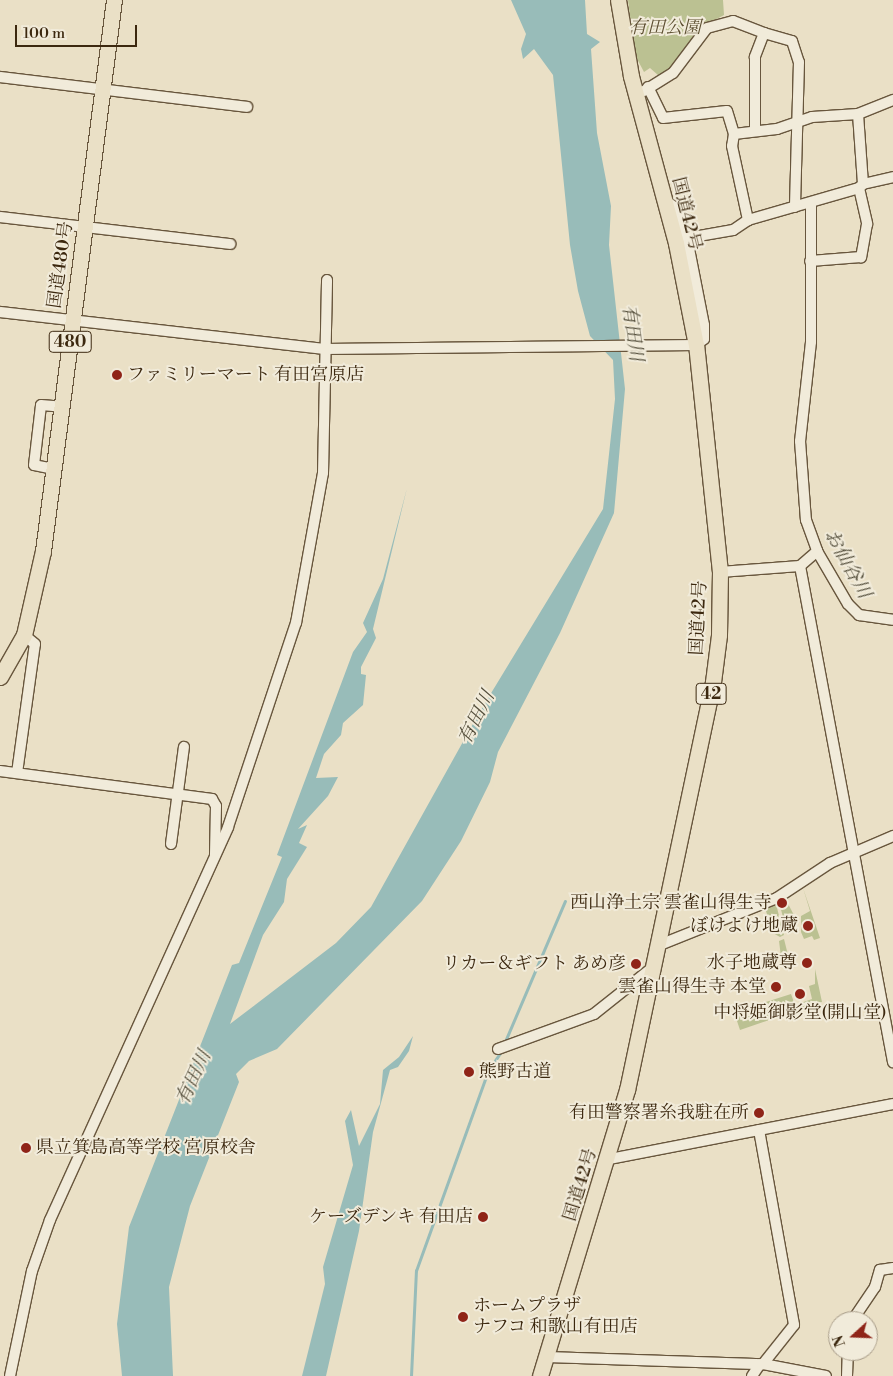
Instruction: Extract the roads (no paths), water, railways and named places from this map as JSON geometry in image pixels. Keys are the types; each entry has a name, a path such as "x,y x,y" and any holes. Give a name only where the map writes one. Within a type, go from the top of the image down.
{"highway":[{"name":"国道480号","path":"0,677 24,635 35,599 54,469 114,0"},
{"name":"国道42号","path":"540,1376 610,1159 653,967 713,682 720,572 696,345 663,198 642,92 618,0"}],"street":[{"path":"748,220 732,146 734,134 727,111 663,118 642,92 673,73 699,35 716,24 733,21 764,33 778,34 795,47 799,62 795,207"},
{"path":"755,130 754,66 764,33"},
{"path":"0,77 247,107"},
{"path":"734,134 798,122 858,114 893,100"},
{"path":"810,261 861,257 867,224 861,186 858,114"},
{"path":"687,238 733,230 748,220 811,203 817,197 842,196 861,186 893,177"},
{"path":"0,312 324,350 696,345 704,339 704,325 687,238 676,208 663,198"},
{"path":"811,203 810,342 802,394 801,482 806,520 817,551 859,615 893,620"},
{"path":"0,217 230,244"},
{"path":"10,1376 32,1270 50,1220 188,908 215,855 258,745 306,581 323,473 324,350 327,280"},
{"path":"720,572 800,566 817,551"},
{"path":"800,566 851,854 893,1062"},
{"path":"17,773 35,644 24,635"},
{"path":"171,844 184,747"},
{"path":"0,771 179,793 216,802 215,855"},
{"path":"657,946 777,898 851,854 893,836"},
{"path":"498,1049 594,1014 653,967"},
{"path":"610,1159 893,1104"},
{"path":"752,1376 794,1325 759,1130"},
{"path":"857,1311 880,1270 893,1268"},
{"path":"547,1357 762,1364 826,1376"},
{"path":"848,1361 848,1376"}],"water":[{"name":"有田川","path":"511,0 585,0 587,34 600,42 591,49 597,133 611,206 609,245 625,389 614,513 560,633 498,752 490,782 461,841 422,901 277,1049 249,1061 236,1074 239,1082 190,1206 169,1287 173,1376 122,1376 117,1324 129,1227 232,965 239,963 282,857 277,855 353,652 367,632 363,623 383,579 407,488 373,629 376,638 361,667 361,674 366,675 363,705 343,723 341,735 324,754 316,778 338,777 328,796 298,829 307,825 299,843 307,847 287,879 284,902 263,935 230,1024 336,943 371,907 479,713 603,509 615,399 613,360 590,336 578,291 570,245 553,75 534,49 523,59 521,49 526,34"},
{"path":"413,1036 409,1051 398,1067 390,1070 373,1132 359,1231 326,1376 302,1376 325,1284 323,1267 353,1165 345,1121 351,1110 359,1146 380,1104 383,1070 399,1057"}],"waterway":[{"path":"504,1044 565,901"},
{"path":"411,1376 416,1271 488,1071 501,1052"}],"place":[{"name":"ファミリーマート 有田宮原店","path":"117,375"},
{"name":"西山浄土宗 雲雀山得生寺","path":"782,903"},
{"name":"ぼけよけ地蔵","path":"808,926"},
{"name":"水子地蔵尊","path":"807,963"},
{"name":"リカー＆ギフト あめ彦","path":"636,964"},
{"name":"雲雀山得生寺 本堂","path":"776,987"},
{"name":"中将姫御影堂(開山堂)","path":"800,994"},
{"name":"熊野古道","path":"469,1072"},
{"name":"有田警察署糸我駐在所","path":"759,1113"},
{"name":"県立箕島高等学校 宮原校舎","path":"26,1148"},
{"name":"ケーズデンキ 有田店","path":"483,1217"},
{"name":"ホームプラザ ナフコ 和歌山有田店","path":"463,1317"}],"park label":[{"name":"有田公園","path":"665,28"}],"water label":[{"name":"お仙谷川","path":"847,564"}]}
